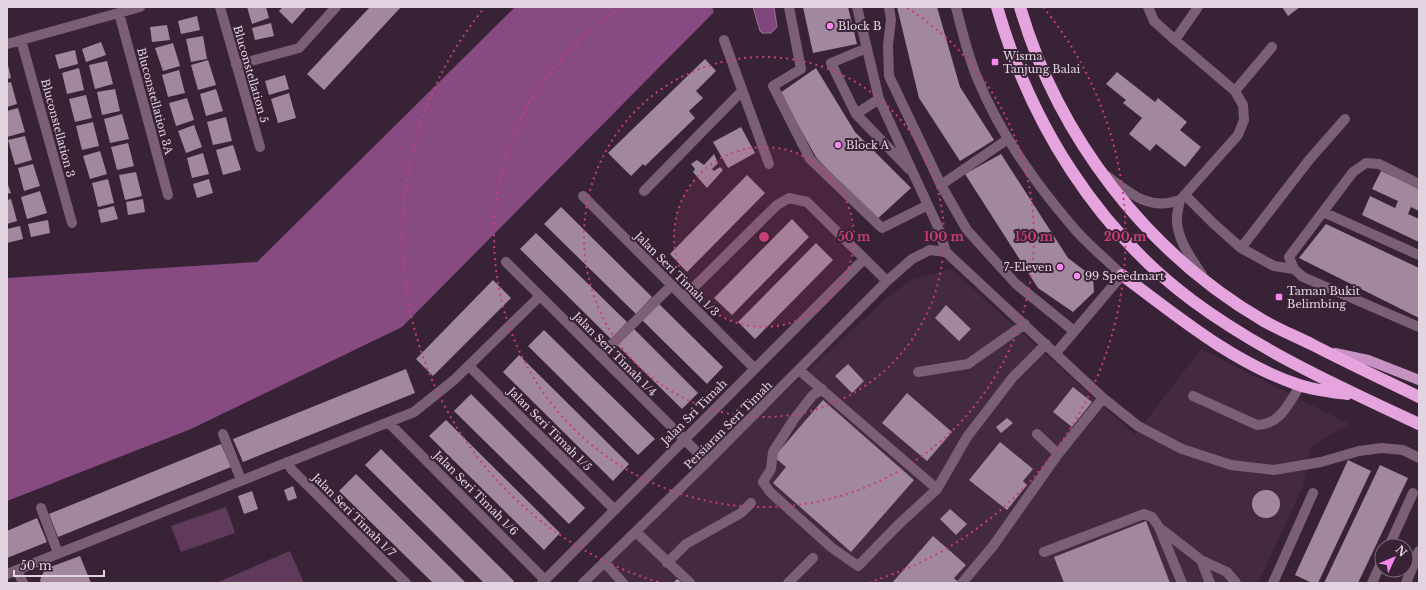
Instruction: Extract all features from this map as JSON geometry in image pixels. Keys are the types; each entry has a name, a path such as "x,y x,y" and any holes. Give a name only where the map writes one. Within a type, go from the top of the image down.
{"highway":[{"path":"997,7 1006,40 1026,90 1045,130 1077,180 1107,220 1152,268 1193,301 1255,342 1360,397 1419,424"},
{"path":"1020,7 1028,33 1047,79 1066,118 1096,168 1127,205 1168,249 1206,281 1264,321 1419,397"},
{"path":"1122,275 1187,324 1230,352 1266,371 1300,386 1360,397"}],"main road":[{"path":"1323,350 1368,360 1419,380"}],"street":[{"path":"7,44 140,7"},
{"name":"Bluconstellation 5","path":"220,7 260,147"},
{"path":"236,65 299,48 336,7"},
{"path":"789,7 801,69 773,86 810,159 882,228 928,205"},
{"path":"857,7 879,99 928,205 946,252 1103,398 1138,426 1182,449 1231,464 1274,470 1321,462 1359,451 1382,448 1403,450 1419,458"},
{"path":"889,7 891,20 888,44 890,76 941,185 967,230 1011,278 1074,331"},
{"path":"956,7 963,38 978,80 1008,139 1072,227 1122,275 1056,353"},
{"path":"1096,168 1129,193 1141,199 1156,204 1169,204 1182,197 1238,135 1244,120 1243,104 1235,91 1154,22 1148,7"},
{"path":"1175,40 1198,7"},
{"name":"Bluconstellation 3A","path":"119,13 168,196"},
{"name":"Bluconstellation 3","path":"21,40 72,223"},
{"path":"724,40 769,164"},
{"path":"1235,91 1272,47"},
{"path":"867,48 831,64 856,114 914,175"},
{"path":"644,191 742,91"},
{"path":"856,114 879,99"},
{"path":"1241,248 1309,160 1345,119"},
{"path":"941,185 1008,139"},
{"path":"1419,184 1379,164 1366,163 1353,172 1289,257 1294,269 1303,277 1419,327"},
{"name":"Jalan Seri Timah 1/3","path":"583,196 754,368"},
{"path":"1182,197 1241,248 1274,266 1294,269"},
{"path":"1182,197 1176,219 1180,234 1185,248 1206,281"},
{"path":"684,297 777,206 789,198 807,202 887,282"},
{"path":"1323,212 1419,255"},
{"name":"Persiaran Seri Timah","path":"583,583 912,259 930,250 946,252"},
{"name":"Jalan Sri Timah","path":"544,582 754,368 864,259"},
{"name":"Jalan Seri Timah 1/4","path":"506,262 707,462"},
{"path":"600,356 672,285"},
{"path":"7,574 414,412 469,366 540,296"},
{"path":"918,372 968,364 1025,324"},
{"path":"822,389 813,395 794,419 773,452 771,469 763,482 770,492 832,547 858,566 898,525 938,490 976,425 1013,377 1046,344"},
{"name":"Jalan Seri Timah 1/5","path":"469,366 615,510"},
{"path":"799,370 938,490"},
{"path":"1194,396 1257,425 1268,425 1276,419 1300,386"},
{"path":"962,583 993,546 1058,454 1103,398"},
{"name":"Jalan Seri Timah 1/6","path":"389,423 544,582"},
{"path":"223,434 241,480"},
{"path":"1037,434 1058,454"},
{"name":"Jalan Seri Timah 1/7","path":"287,462 292,470 406,583"},
{"path":"1273,583 1313,493"},
{"path":"1393,538 1413,493"},
{"path":"667,563 686,544 741,512 750,503"},
{"path":"41,508 58,553"},
{"path":"1044,552 1144,514 1152,517 1159,527 1182,583"},
{"path":"1159,527 1184,549 1201,560 1227,572 1236,583"},
{"path":"636,532 667,563 690,583"},
{"path":"1406,583 1419,551"},
{"path":"788,583 813,558"},
{"path":"1201,560 1210,583"},
{"path":"604,562 623,583"},
{"path":"17,570 23,583"}],"shaded area":[{"path":"515,7 712,7 714,12 402,327 191,429 7,501 7,278 257,262"},
{"path":"753,7 774,7 777,27 771,33 762,33 760,31"},
{"path":"951,269 1135,435 1201,349 1349,424 1311,446 1303,486 1258,583 579,583 889,296 913,279"},
{"path":"226,507 235,533 181,552 171,526"},
{"path":"290,551 304,583 216,583"}],"building":[{"path":"247,7 266,7 269,18 252,24"},
{"path":"283,7 307,7 292,24 279,11"},
{"path":"370,7 401,7 324,90 307,74"},
{"name":"Block B","path":"803,7 848,7 857,44 813,53"},
{"path":"897,7 937,7 960,87 994,140 960,161 919,98"},
{"path":"1282,7 1300,7 1288,16"},
{"path":"197,16 200,30 181,34 178,21"},
{"path":"271,23 274,36 255,40 252,28"},
{"path":"167,25 170,40 152,42 150,27"},
{"path":"203,36 207,59 191,62 186,39"},
{"path":"101,42 106,55 86,62 82,49"},
{"path":"173,43 180,66 163,71 155,48"},
{"path":"75,50 78,64 59,69 55,55"},
{"path":"705,59 716,71 696,91 703,98 689,111 695,118 645,166 643,164 631,176 608,153"},
{"path":"208,60 216,85 198,90 191,65"},
{"path":"7,61 11,78 7,79"},
{"path":"107,61 113,84 95,89 89,65"},
{"path":"79,68 84,90 67,94 62,73"},
{"name":"Block A","path":"816,68 855,132 911,188 875,221 816,157 780,93"},
{"path":"179,70 185,93 168,97 162,75"},
{"path":"1117,72 1155,102 1158,98 1187,122 1180,130 1201,147 1185,167 1156,144 1150,151 1129,134 1142,118 1123,103 1126,100 1106,84"},
{"path":"285,75 289,89 269,95 265,81"},
{"path":"11,82 17,104 7,107 7,83"},
{"path":"115,89 120,111 102,115 97,92"},
{"path":"216,89 223,111 206,116 200,94"},
{"path":"289,93 296,118 278,123 271,99"},
{"path":"86,95 92,118 75,122 69,99"},
{"path":"187,98 194,120 176,126 169,103"},
{"path":"18,108 25,132 7,137 7,111"},
{"path":"122,114 129,139 110,143 104,119"},
{"path":"226,117 232,141 213,145 207,122"},
{"path":"93,122 99,146 82,150 76,126"},
{"path":"194,125 202,147 186,153 178,131"},
{"path":"741,127 755,153 728,168 713,142"},
{"path":"25,136 32,160 15,165 8,140"},
{"path":"128,143 134,166 117,170 111,147"},
{"path":"233,145 241,170 223,175 216,150"},
{"path":"100,151 107,174 90,179 83,156"},
{"path":"203,153 209,174 192,178 187,158"},
{"path":"714,154 718,163 712,169 714,171 720,167 723,170 707,188 693,172 695,169 691,164 697,160 704,165"},
{"path":"1001,154 1068,258 1093,277 1094,292 1073,312 1038,288 965,174"},
{"path":"33,164 40,186 24,191 18,168"},
{"path":"1381,171 1419,188 1419,211 1411,207 1408,214 1419,219 1419,242 1362,215 1370,196 1395,208 1398,201 1372,189"},
{"path":"136,172 142,196 125,200 119,175"},
{"path":"747,175 765,193 687,272 670,254"},
{"path":"108,179 114,203 98,207 92,183"},
{"path":"209,179 213,193 197,198 193,184"},
{"path":"7,182 11,193 7,194"},
{"path":"40,191 47,213 27,219 21,197"},
{"path":"11,199 17,221 7,224 7,200"},
{"path":"143,199 145,212 128,215 126,202"},
{"path":"114,206 118,219 101,223 98,210"},
{"path":"561,207 652,297 636,314 544,224"},
{"path":"792,219 809,237 732,315 714,298"},
{"path":"48,220 50,233 31,237 28,224"},
{"path":"1326,224 1419,268 1419,318 1299,258"},
{"path":"20,226 23,239 7,243 7,229"},
{"path":"536,233 627,322 611,339 520,249"},
{"path":"816,243 833,260 755,339 738,322"},
{"path":"493,280 511,298 433,376 416,359"},
{"path":"659,304 723,367 707,384 642,320"},
{"path":"946,305 971,329 959,341 935,318"},
{"path":"634,329 698,393 682,409 617,345"},
{"path":"544,330 655,439 638,455 528,346"},
{"path":"519,355 629,464 613,481 503,372"},
{"path":"848,364 864,381 852,393 835,376"},
{"path":"406,369 415,393 243,462 233,439"},
{"path":"1073,387 1092,402 1072,427 1053,412"},
{"path":"907,393 952,432 927,461 882,423"},
{"path":"471,394 585,508 569,524 454,411"},
{"path":"823,400 914,480 851,552 773,483 786,467 774,457"},
{"path":"1007,418 1013,423 1001,433 996,427"},
{"path":"446,420 560,533 544,550 429,436"},
{"path":"1000,442 1033,469 1023,481 1027,485 1007,510 969,480"},
{"path":"221,444 231,467 58,537 49,514"},
{"path":"381,449 514,581 512,583 484,583 365,465"},
{"path":"1348,460 1371,471 1318,583 1312,583 1295,575"},
{"path":"1380,465 1408,478 1379,538 1374,538 1374,549 1358,583 1324,583"},
{"path":"356,474 466,583 433,583 339,491"},
{"path":"293,486 297,498 288,501 284,490"},
{"path":"1266,490 1276,494 1280,504 1276,514 1266,518 1256,514 1252,504 1256,494"},
{"path":"252,491 258,509 244,514 238,496"},
{"path":"950,509 967,524 956,535 940,519"},
{"path":"37,518 47,542 7,558 7,531"},
{"path":"1146,521 1170,583 1064,583 1054,557"},
{"path":"933,536 966,565 954,578 958,582 892,583"},
{"path":"80,556 91,583 41,583 40,580 45,569"},
{"path":"677,579 682,583 673,583"}],"place":[{"name":"Block B","path":"830,26"},
{"name":"Wisma Tanjung Balai","path":"995,62"},
{"name":"Block A","path":"838,145"},
{"name":"7-Eleven","path":"1060,267"},
{"name":"99 Speedmart","path":"1077,276"},
{"name":"Taman Bukit Belimbing","path":"1279,297"}]}
